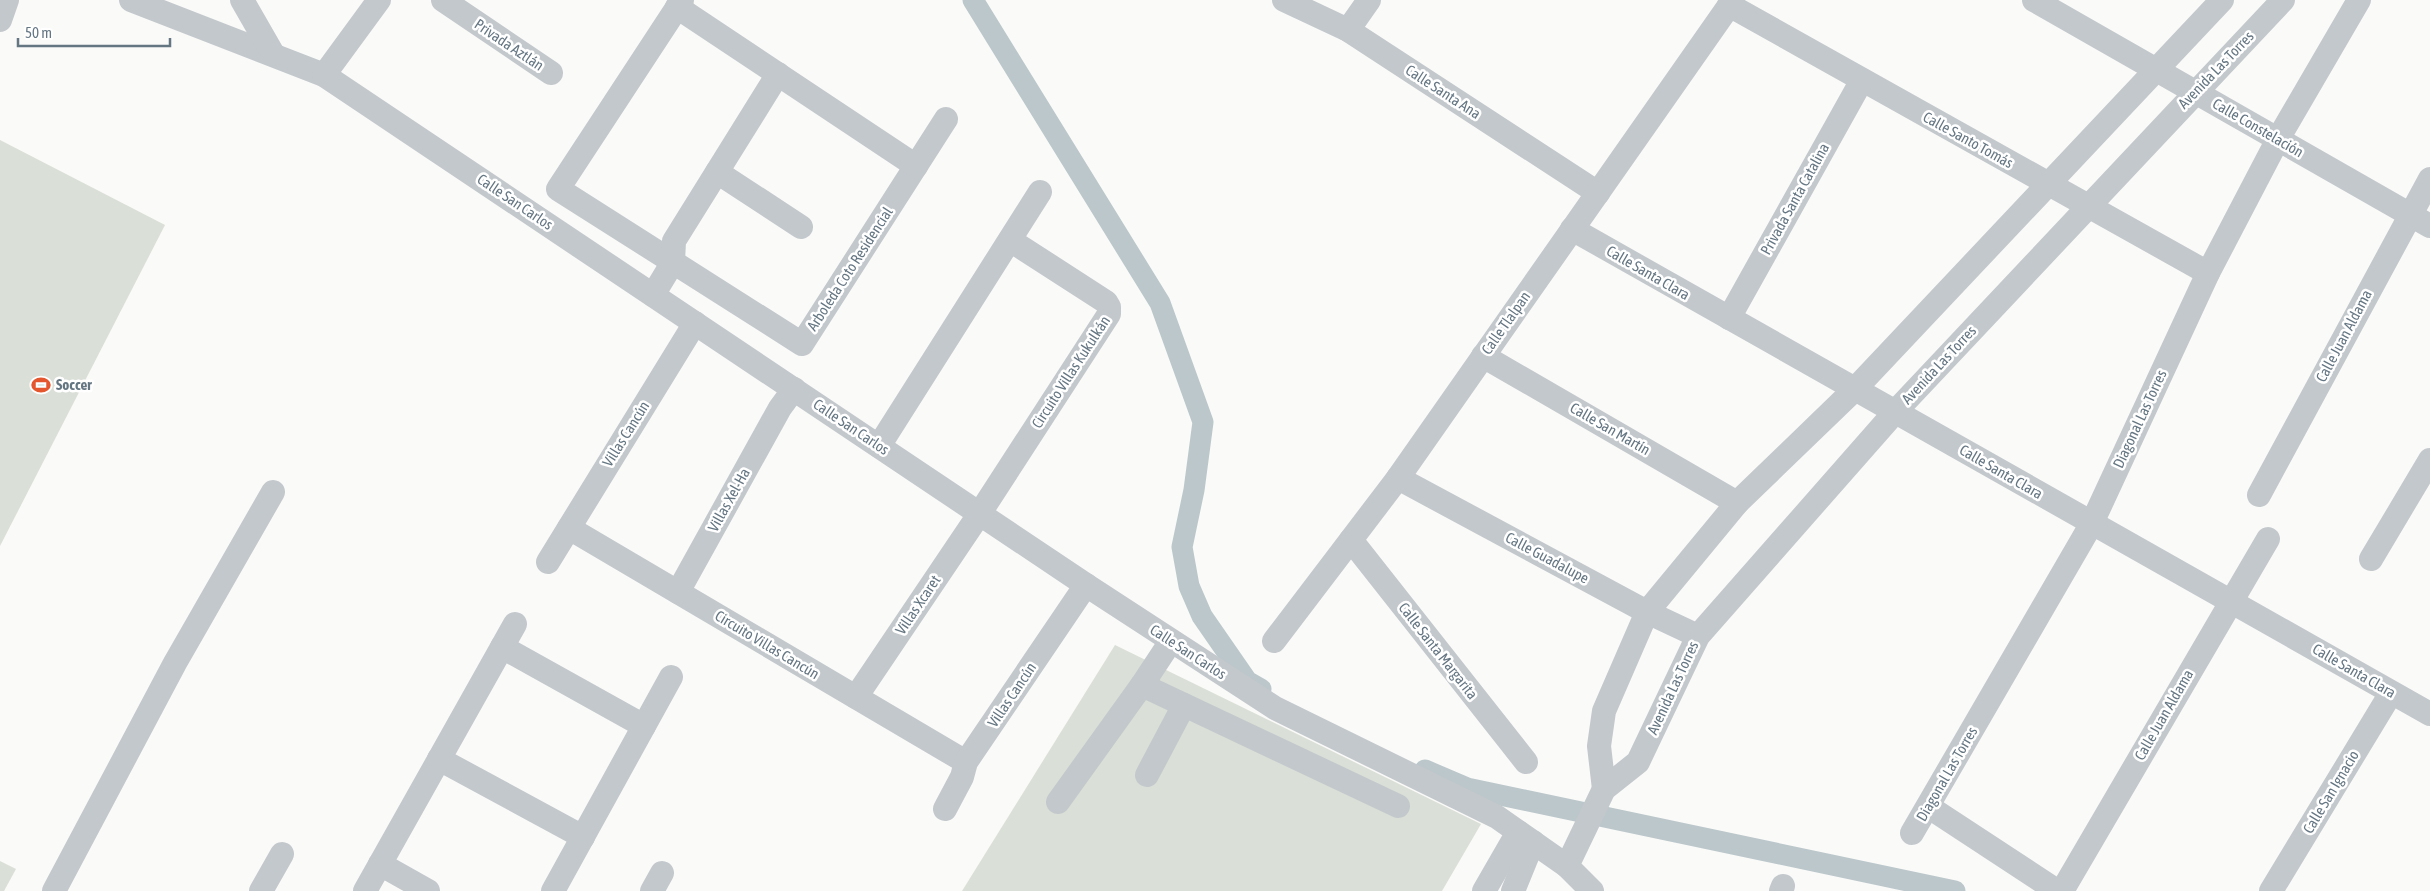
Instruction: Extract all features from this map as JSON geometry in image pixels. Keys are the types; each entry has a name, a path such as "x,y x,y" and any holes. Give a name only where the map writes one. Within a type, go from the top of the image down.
{"street":[{"path":"0,20 7,0"},
{"name":"Calle San Carlos","path":"131,0 324,75 632,280 653,295 689,331 794,389 1086,586 1275,708 1480,808 1567,866 1592,891"},
{"path":"242,0 273,54"},
{"path":"324,75 378,0"},
{"name":"Privada Aztlán","path":"443,0 551,73"},
{"name":"Calle Santa Ana","path":"1284,0 1348,30 1598,193"},
{"path":"1348,30 1368,0"},
{"name":"Calle Constelación","path":"2034,0 2430,226"},
{"path":"1600,798 1599,746 1604,710 1647,612 1737,502 1854,389 2222,0"},
{"name":"Avenida Las Torres","path":"1567,866 1600,798 1638,762 1698,636 1895,412 2283,0"},
{"name":"Diagonal Las Torres","path":"1912,833 1929,807 2092,523 2208,273 2278,139 2359,0"},
{"name":"Calle Santo Tomás","path":"1731,3 1862,80 2208,273"},
{"name":"Calle Tlalpan","path":"1274,641 1398,478 1731,3"},
{"name":"Arboleda Coto Residencial","path":"916,166 778,74 679,4 558,189 667,251 802,344 916,166 946,119"},
{"path":"653,295 667,251 778,74"},
{"name":"Privada Santa Catalina","path":"1728,318 1862,80"},
{"path":"717,172 801,227"},
{"name":"Calle Juan Aldama","path":"2259,494 2430,178"},
{"path":"879,446 1040,192"},
{"name":"Calle Santa Clara","path":"1572,229 2430,714"},
{"name":"Circuito Villas Kukulkán","path":"980,513 1110,310 1106,302 1010,240"},
{"path":"632,280 667,251"},
{"name":"Villas Cancún","path":"548,562 689,331"},
{"name":"Calle San Martín","path":"1483,356 1737,502"},
{"name":"Villas Xel-Ha","path":"678,592 780,408 794,389"},
{"path":"2371,559 2430,460"},
{"name":"Calle Guadalupe","path":"1398,478 1647,612 1698,636"},
{"path":"54,891 72,861 175,663 273,492"},
{"name":"Villas Xcaret","path":"856,697 980,513"},
{"name":"Circuito Villas Cancún","path":"569,528 966,762"},
{"name":"Calle Juan Aldama","path":"2062,891 2268,539"},
{"name":"Calle Santa Margarita","path":"1350,540 1526,762"},
{"name":"Villas Cancún","path":"945,809 962,777 966,762 1086,586"},
{"path":"365,891 515,624"},
{"path":"1058,802 1142,685 1171,641"},
{"path":"502,647 644,726"},
{"path":"553,891 670,677"},
{"path":"1142,685 1398,806"},
{"name":"Calle San Ignacio","path":"2271,891 2391,693"},
{"path":"1147,775 1184,705"},
{"path":"1599,746 1638,762"},
{"path":"439,758 583,837"},
{"path":"1929,807 2057,891"},
{"path":"1484,891 1526,837"},
{"path":"1513,891 1526,837"},
{"path":"261,891 282,854"},
{"path":"380,864 428,891"}],"shaded area":[{"name":"Soccer","path":"0,140 165,225 0,546"},
{"path":"1115,645 1481,824 1442,891 962,891"},
{"path":"0,861 16,869 4,891 0,891"}],"waterway":[{"path":"973,0 1160,303 1203,422 1194,490 1182,547 1189,586 1202,616 1247,681 1261,689"},
{"path":"1425,770 1467,788 1955,891"}],"place":[{"name":"Soccer","path":"41,385"}]}
